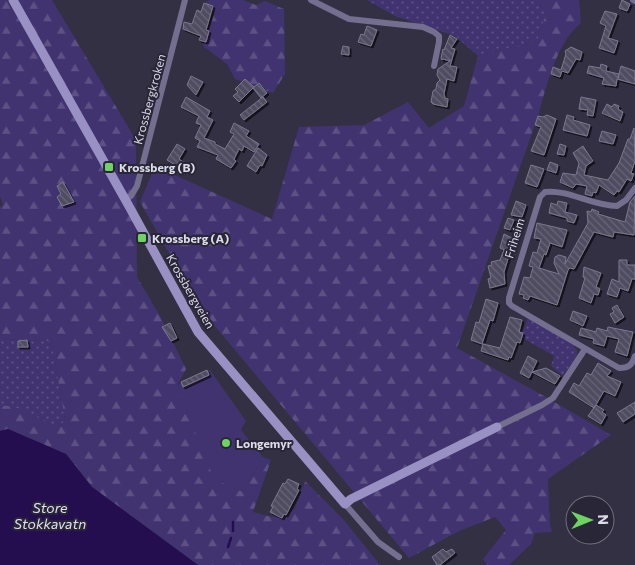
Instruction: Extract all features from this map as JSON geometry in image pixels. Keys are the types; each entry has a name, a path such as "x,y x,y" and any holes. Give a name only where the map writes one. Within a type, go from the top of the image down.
{"street":[{"name":"Krossbergveien","path":"13,0 198,332 378,542 399,557"},
{"name":"Krossbergkroken","path":"125,199 131,196 137,186 185,0"},
{"path":"311,0 349,19 423,28 434,32 439,36 434,66"},
{"name":"Friheim","path":"635,188 626,200 616,206 552,191 544,192 540,197 509,298 509,304 512,306 619,368 626,368 632,364 635,356"},
{"path":"345,504 351,499 554,398 585,349"}],"green space":[{"path":"0,0 52,0 136,140 137,277 160,316 186,369 177,386 244,492 263,457 271,460 253,512 285,518 295,508 305,481 343,519 380,565 198,565 92,487 66,454 8,429 0,431 0,406 23,410 60,427 65,420 52,344 48,341 0,339 0,207 3,205 0,196"},
{"path":"210,0 243,0 256,5 265,1 284,9 285,74 273,93 235,79 227,64 203,46 215,12 206,2"},
{"path":"367,0 532,0 547,11 537,41 478,56 455,36 395,16"},
{"path":"532,0 579,0 581,23 565,41 554,64 539,113 457,348 611,435 548,479 552,532 535,533 531,544 509,565 487,565 483,559 506,530 495,517 459,531 409,558 214,325 192,293 140,202 155,166 272,219 299,127 364,125 408,102 429,128 464,106 478,56 537,41 547,11"},
{"path":"528,318 575,345 577,355 563,376 551,366 554,356 521,337"},
{"path":"0,339 48,341 52,344 65,420 60,427 16,409 0,406"},
{"name":"Longemyr","path":"210,370 246,421 241,430 263,457 244,492 228,487 212,474 177,385"}],"water":[{"name":"Store Stokkavatn","path":"8,429 66,454 92,487 198,565 0,565 0,431"}],"building":[{"path":"622,0 630,4 627,11 619,8"},
{"path":"204,3 213,6 206,30 209,31 206,42 199,40 201,36 183,29 184,22 192,24 197,10 201,12"},
{"path":"605,11 617,14 608,38 618,41 614,53 599,48 606,26 600,23"},
{"path":"367,26 377,30 371,46 358,42 361,34 364,35"},
{"path":"450,35 457,39 451,48 455,49 450,66 457,67 454,81 447,79 444,94 445,98 448,99 447,107 431,102 433,91 440,80 437,75 438,69 450,61 442,60 441,58"},
{"path":"343,46 349,47 349,55 341,54"},
{"path":"571,47 582,52 580,60 576,59 568,73 562,71 560,77 551,74 553,67 561,70 566,54 565,51"},
{"path":"601,64 607,66 606,71 619,74 621,66 635,71 635,84 617,79 616,86 602,84 604,78 587,73 589,66 600,68"},
{"path":"191,76 203,82 196,95 187,85"},
{"path":"245,79 254,87 239,102 233,96 238,92 235,89"},
{"path":"259,83 267,93 261,98 253,88"},
{"path":"186,97 210,111 207,117 213,120 204,138 215,142 215,144 225,149 234,134 230,132 234,123 249,131 246,136 259,144 254,152 244,146 242,151 239,149 234,159 236,161 231,168 216,159 218,155 197,147 200,141 195,138 201,125 196,123 199,116 181,107"},
{"path":"263,97 267,102 244,120 240,115"},
{"path":"581,97 596,100 593,116 587,115 588,110 579,109"},
{"path":"607,104 612,107 614,104 619,106 618,109 623,112 620,121 602,113"},
{"path":"547,115 556,119 544,155 531,151 541,127 535,125 538,116 543,117"},
{"path":"567,115 574,117 573,120 590,125 587,136 563,130"},
{"path":"634,128 635,161 631,173 634,174 631,181 627,179 619,192 617,191 614,195 599,185 596,193 593,192 592,196 585,194 587,186 576,184 573,188 560,182 563,173 576,175 579,163 573,153 583,146 593,161 586,166 584,175 608,180 619,163"},
{"path":"602,131 616,135 613,144 599,141"},
{"path":"177,144 185,149 179,159 186,164 182,172 176,168 177,166 167,160"},
{"path":"560,144 566,146 564,155 557,154"},
{"path":"258,148 267,155 262,166 260,165 256,172 247,166"},
{"path":"550,162 558,165 556,173 547,170"},
{"path":"531,165 544,169 537,187 525,183"},
{"path":"63,182 74,202 62,206 57,197 61,194 57,186"},
{"path":"635,196 634,235 614,232 613,237 594,232 574,269 570,268 568,270 557,305 530,296 528,300 523,298 524,295 519,294 524,277 530,278 533,267 529,266 533,252 537,253 541,239 534,238 537,223 567,230 562,247 550,243 539,268 559,274 554,263 555,257 559,255 566,257 565,264 588,223 587,211 591,212 592,209 599,212 598,214 625,222 630,202"},
{"path":"516,201 526,205 522,217 511,215"},
{"path":"558,201 567,203 565,212 577,215 574,223 567,221 567,218 549,213 551,203 557,205"},
{"path":"508,218 514,220 510,230 504,228"},
{"path":"504,234 514,239 504,272 505,284 490,288 488,279 491,278 488,266 492,265 491,262 500,260 504,250 500,248"},
{"path":"619,260 627,260 627,265 635,265 635,279 632,279 628,291 620,288 617,297 607,294 612,279 619,282"},
{"path":"584,267 601,273 596,287 600,289 598,295 594,294 591,303 579,298 585,278 583,277"},
{"path":"486,299 498,303 493,321 490,320 482,344 471,340 476,322 479,323"},
{"path":"617,305 624,317 615,323 610,314 614,312 612,308"},
{"path":"573,311 587,316 583,326 570,320"},
{"path":"510,317 522,320 519,332 523,333 520,343 517,342 511,358 509,357 508,360 481,351 483,344 500,348"},
{"path":"170,323 177,338 171,341 162,327"},
{"path":"608,327 633,332 627,356 615,352 619,339 607,336 604,346 593,343 594,339 579,335 581,328 596,332 597,328 607,331"},
{"path":"27,340 28,347 18,347 18,341"},
{"path":"528,356 537,361 529,378 520,373"},
{"path":"598,363 611,371 607,376 621,382 615,396 604,391 594,408 569,392 574,383 579,386 587,373 591,375"},
{"path":"546,368 560,376 555,384 532,372"},
{"path":"207,370 209,375 183,387 181,382"},
{"path":"635,402 635,414 623,422 617,413"},
{"path":"596,405 604,410 602,412 606,415 601,424 588,416"},
{"path":"288,479 299,484 297,489 299,490 286,515 284,514 282,518 270,512 273,507 271,506 283,483 285,484"},
{"path":"443,549 446,552 452,549 455,553 440,565 437,565 432,557"}],"waterway":[{"path":"233,522 233,531"},
{"path":"228,547 231,538"}],"place":[{"name":"Krossberg (B)","path":"109,167"},
{"name":"Krossberg (A)","path":"142,238"},
{"name":"Longemyr","path":"226,443"}]}
